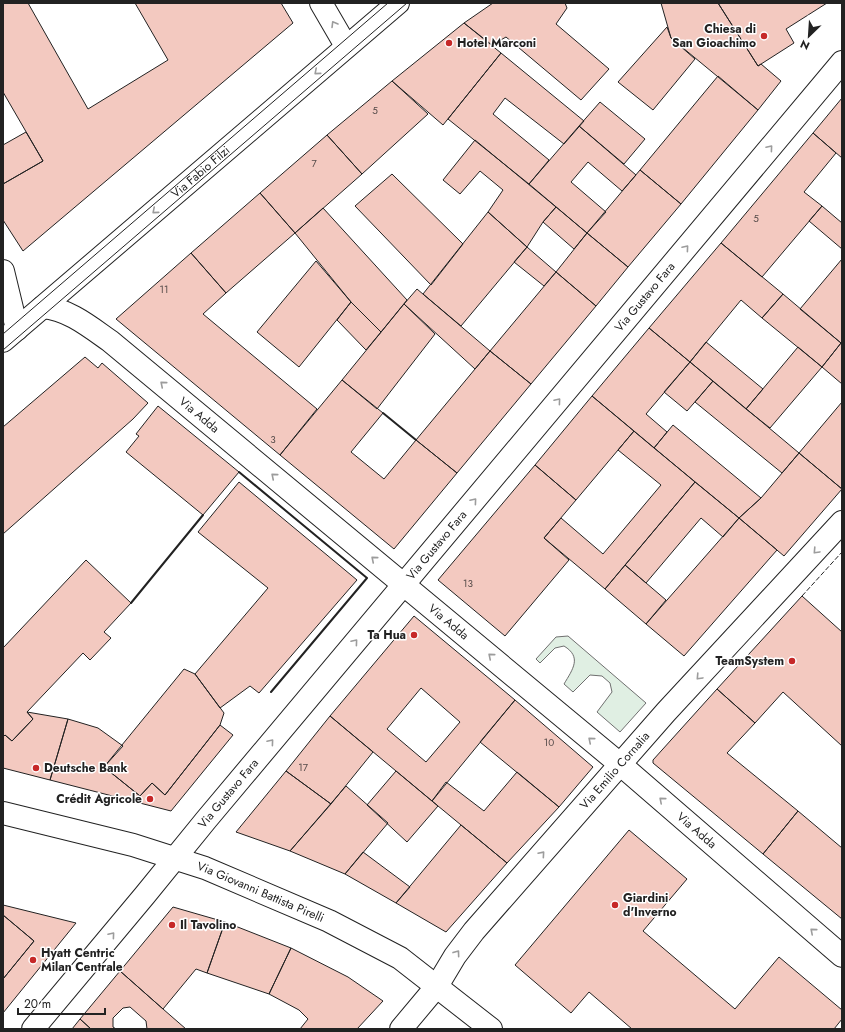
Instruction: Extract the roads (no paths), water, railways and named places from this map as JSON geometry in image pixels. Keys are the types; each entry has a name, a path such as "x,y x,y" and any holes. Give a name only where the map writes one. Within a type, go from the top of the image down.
{"street":[{"path":"321,3 346,46"},
{"name":"Via Fabio Filzi","path":"10,335 44,308 346,46 398,3"},
{"name":"Via Gustavo Fara","path":"33,1029 842,62"},
{"path":"3,271 10,335"},
{"name":"Via Adda","path":"44,308 52,308 73,317 110,341 621,765 842,956"},
{"name":"Via Emilio Cornalia","path":"401,1029 437,986 454,956 474,931 666,712 842,522"},
{"name":"Via Giovanni Battista Pirelli","path":"3,813 133,845 205,868 329,922 400,958 491,1029"}],"tram line":[{"path":"3,334 388,3"},
{"path":"3,350 407,3"}],"place":[{"name":"Chiesa di San Gioachimo","path":"764,36"},
{"name":"Hotel Marconi","path":"449,43"},
{"name":"Ta Hua","path":"414,635"},
{"name":"TeamSystem","path":"792,661"},
{"name":"Deutsche Bank","path":"36,768"},
{"name":"Crédit Agricole","path":"150,799"},
{"name":"Giardini d'Inverno","path":"615,905"},
{"name":"Il Tavolino","path":"172,925"},
{"name":"Hyatt Centric Milan Centrale","path":"33,960"}]}
